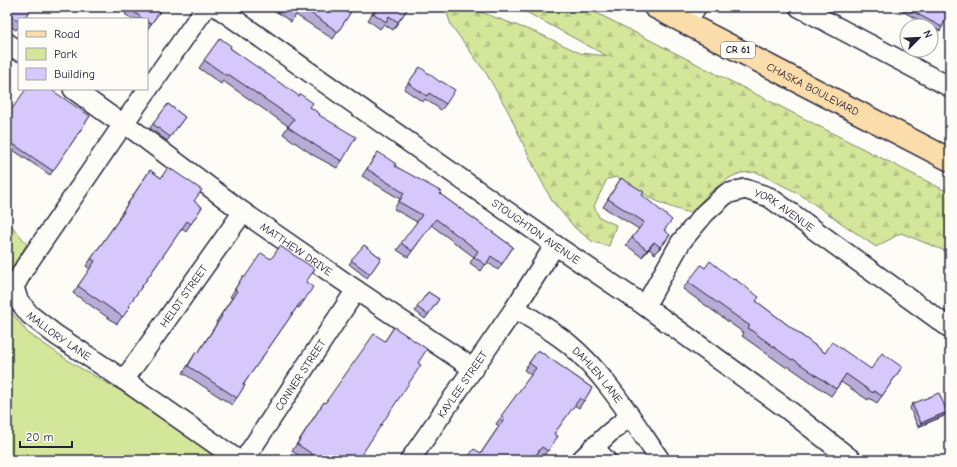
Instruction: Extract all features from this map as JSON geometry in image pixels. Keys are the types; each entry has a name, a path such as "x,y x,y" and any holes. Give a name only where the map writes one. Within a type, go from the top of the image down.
{"main road":[{"name":"CHASKA BOULEVARD","path":"655,7 691,15 950,160"}],"street":[{"path":"148,89 206,7"},
{"name":"STOUGHTON AVENUE","path":"217,7 555,245 645,306 787,409 852,460"},
{"path":"799,7 824,13 950,87"},
{"path":"7,43 18,50"},
{"name":"MATTHEW DRIVE","path":"74,90 112,117 124,123 243,212 474,369"},
{"path":"124,123 147,90"},
{"name":"MALLORY LANE","path":"124,123 25,267 14,287 18,300 30,315 56,335 124,380 238,460"},
{"name":"YORK AVENUE","path":"645,306 680,242 705,213 726,194 745,189 769,197 950,328"},
{"name":"HELDT STREET","path":"124,380 243,212"},
{"name":"KAYLEE STREET","path":"410,460 474,369 555,245"},
{"name":"CONNER STREET","path":"244,460 356,290"},
{"name":"DAHLEN LANE","path":"515,308 538,321 574,349 595,369 660,460"},
{"path":"593,456 608,434 630,416"}],"green space":[{"path":"445,7 467,7 540,34 580,53 607,56 517,7 585,7 950,193 950,253 901,233 876,247 798,193 756,172 741,173 731,177 709,193 691,213 652,199 617,177 607,179 594,206 599,217 616,225 609,246 593,242 575,228 552,201 533,165 508,111 486,73 451,25"},
{"path":"7,220 27,244 12,268 9,309 28,333 75,365 243,460 7,460"}],"building":[{"path":"7,7 32,7 25,18 18,18 18,21 7,13"},
{"path":"163,7 151,24 148,22 148,18 142,18 129,8"},
{"path":"286,7 302,7 297,14"},
{"path":"302,7 354,7 338,32"},
{"path":"377,7 408,8 398,22 389,16 386,22 373,13"},
{"path":"904,7 950,7 942,27 939,25 939,18 925,18"},
{"path":"220,38 231,46 230,48 260,69 299,96 300,94 313,103 310,107 320,114 319,115 356,137 342,161 288,127 294,119 228,74 227,76 204,60"},
{"path":"420,67 440,82 441,81 455,90 446,104 429,93 427,96 408,83"},
{"path":"25,90 51,90 90,116 53,171 7,140 7,116"},
{"path":"168,104 185,117 170,137 153,124"},
{"path":"378,152 396,164 395,166 442,192 440,194 513,247 502,264 491,256 486,265 474,257 478,251 436,219 412,251 401,243 422,215 399,202 404,193 367,169"},
{"path":"168,167 202,190 194,201 202,207 191,224 187,221 129,305 130,306 123,317 78,286 95,261 91,259 124,212 123,211 150,170 161,178"},
{"path":"621,178 644,192 642,195 672,220 664,230 670,235 660,247 654,242 647,250 632,238 644,222 608,199"},
{"path":"364,245 381,258 370,274 351,260"},
{"path":"280,246 315,269 306,282 313,287 304,301 302,300 243,385 245,385 237,398 188,366 196,352 198,353 222,316 221,315 237,291 235,289 243,276 245,277 261,253 271,259"},
{"path":"710,261 759,297 756,301 825,353 832,342 871,369 882,353 902,367 882,396 874,391 873,393 846,374 836,389 793,359 792,360 748,328 750,326 688,282 701,265 705,268"},
{"path":"428,292 439,299 428,315 417,307"},
{"path":"394,327 427,349 418,363 421,365 358,460 321,460 297,444 324,402 325,403 374,334 385,341"},
{"path":"538,350 592,388 584,401 580,398 554,434 558,436 548,451 542,447 532,460 466,460 474,449 481,453 504,419 501,416 536,368 529,363"},
{"path":"939,393 947,412 921,423 912,404"}]}
